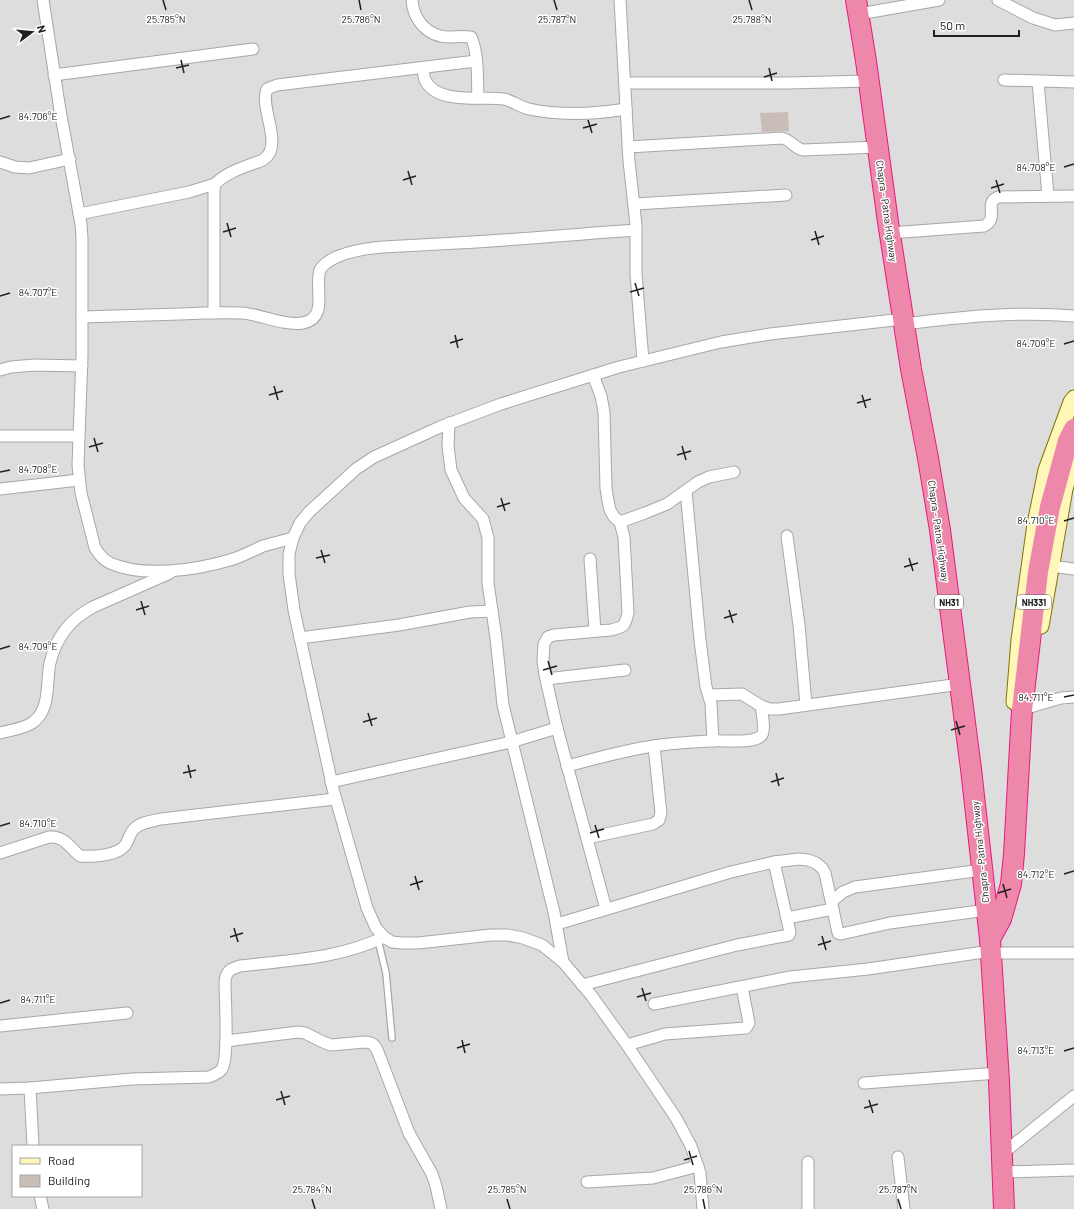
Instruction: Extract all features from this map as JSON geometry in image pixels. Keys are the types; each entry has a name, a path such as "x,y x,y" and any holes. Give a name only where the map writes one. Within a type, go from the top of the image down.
{"highway":[{"name":"Chapra - Patna Highway","path":"857,7 904,322 940,530 960,684 991,948 1003,1163 1004,1209"},
{"name":"NH331","path":"991,948 1002,919 1011,884 1022,710 1038,572 1050,507 1068,441 1074,429"}],"street":[{"path":"43,0 54,75 70,159 82,238 82,366 78,465 81,493 95,548 99,555 110,563 125,568 150,571 176,570 208,566 225,562 264,546 293,538"},
{"path":"412,0 416,17 428,32 440,36 466,36 471,38 474,43 478,98"},
{"path":"620,0 628,147 636,230 636,281 643,361"},
{"path":"857,7 939,0"},
{"path":"998,0 1040,20 1055,25 1074,23"},
{"path":"54,75 253,49"},
{"path":"79,214 189,192 215,184 226,175 264,159 269,154 272,147 265,94 267,89 272,86 476,61"},
{"path":"423,68 425,80 430,86 438,92 449,96 459,98 502,99 513,101 527,108 547,112 584,113 626,109"},
{"path":"1004,80 1074,82"},
{"path":"625,83 788,83 869,81"},
{"path":"1038,82 1048,196"},
{"path":"628,147 782,138 788,139 797,149 803,150 878,147"},
{"path":"0,162 15,167 29,168 70,159"},
{"path":"214,313 215,184"},
{"path":"634,204 786,195"},
{"path":"890,233 984,226 989,223 992,218 991,204 994,199 998,197 1074,196"},
{"path":"82,317 214,313 257,315 294,324 304,323 312,320 317,313 319,306 318,278 321,269 326,263 337,257 360,250 636,230"},
{"path":"381,939 367,908 335,799 300,638 289,574 289,554 293,538 300,523 309,512 356,469 379,454 415,437 500,404 593,375 721,342 741,338 951,318 1047,314 1074,316"},
{"path":"0,370 11,367 34,365 82,366"},
{"path":"593,375 601,396 604,412 606,488 610,510 614,517 620,522 624,537 628,613 626,623 620,628 554,634 548,637 544,644 543,660 557,728 606,909"},
{"path":"1015,829 1010,779 1011,738 1019,640 1026,586 1035,524 1046,470 1071,402 1074,398"},
{"path":"450,423 448,446 451,470 464,498 483,519 486,526 488,538 488,583 503,705 557,924 563,962"},
{"path":"0,436 78,436"},
{"path":"1015,829 1023,779 1035,663 1051,566 1071,482 1074,458"},
{"path":"620,522 667,504 698,482 710,477 734,472"},
{"path":"0,489 79,480"},
{"path":"686,491 700,640 706,687 712,710 713,741"},
{"path":"787,536 799,625 806,705"},
{"path":"590,559 595,631"},
{"path":"1051,566 1074,569"},
{"path":"0,733 27,726 42,713 52,655 61,634 72,621 84,611 176,570"},
{"path":"300,638 399,625 470,612 492,610"},
{"path":"546,679 624,670"},
{"path":"709,695 742,694 761,706 770,709 779,709 960,684"},
{"path":"1030,707 1061,698 1074,697"},
{"path":"567,766 622,752 654,746 756,739 761,736 763,731 761,706"},
{"path":"331,782 511,742 557,728"},
{"path":"586,838 653,824 659,820 661,813 654,746"},
{"path":"0,853 49,837 56,837 68,844 80,856 98,856 115,852 123,848 134,828 144,823 335,799"},
{"path":"557,924 731,872 774,862 799,859 816,863 825,873 839,934 890,923 987,910"},
{"path":"582,985 737,945 787,936 790,933 774,862"},
{"path":"787,918 833,905 843,892 855,887 982,870"},
{"path":"0,1089 30,1088 132,1079 209,1077 222,1070 226,1041 225,982 227,973 231,969 240,966 335,955 354,950 381,939 402,944 491,935 508,935 523,938 542,945 563,962 591,995 627,1045 676,1118 691,1146 700,1173 703,1209"},
{"path":"654,1004 790,978 868,969 991,948 1074,953"},
{"path":"627,1045 665,1034 746,1028 749,1023 742,987"},
{"path":"0,1026 127,1012"},
{"path":"226,1041 298,1032 305,1033 323,1042 331,1044 365,1042 370,1042 373,1044 378,1052 409,1134 432,1174 441,1209"},
{"path":"864,1083 998,1073"},
{"path":"30,1088 33,1145"},
{"path":"1003,1163 1074,1096"},
{"path":"898,1157 904,1209"},
{"path":"808,1162 808,1209"},
{"path":"1003,1163 1074,1170"},
{"path":"587,1182 648,1178 698,1166"},
{"path":"40,1197 43,1209"}],"lane":[{"path":"381,939 386,973 392,1038"}],"shaded area":[{"path":"0,0 1074,0 1074,1209 0,1209"}],"building":[{"path":"788,112 789,131 762,132 760,113"}]}
